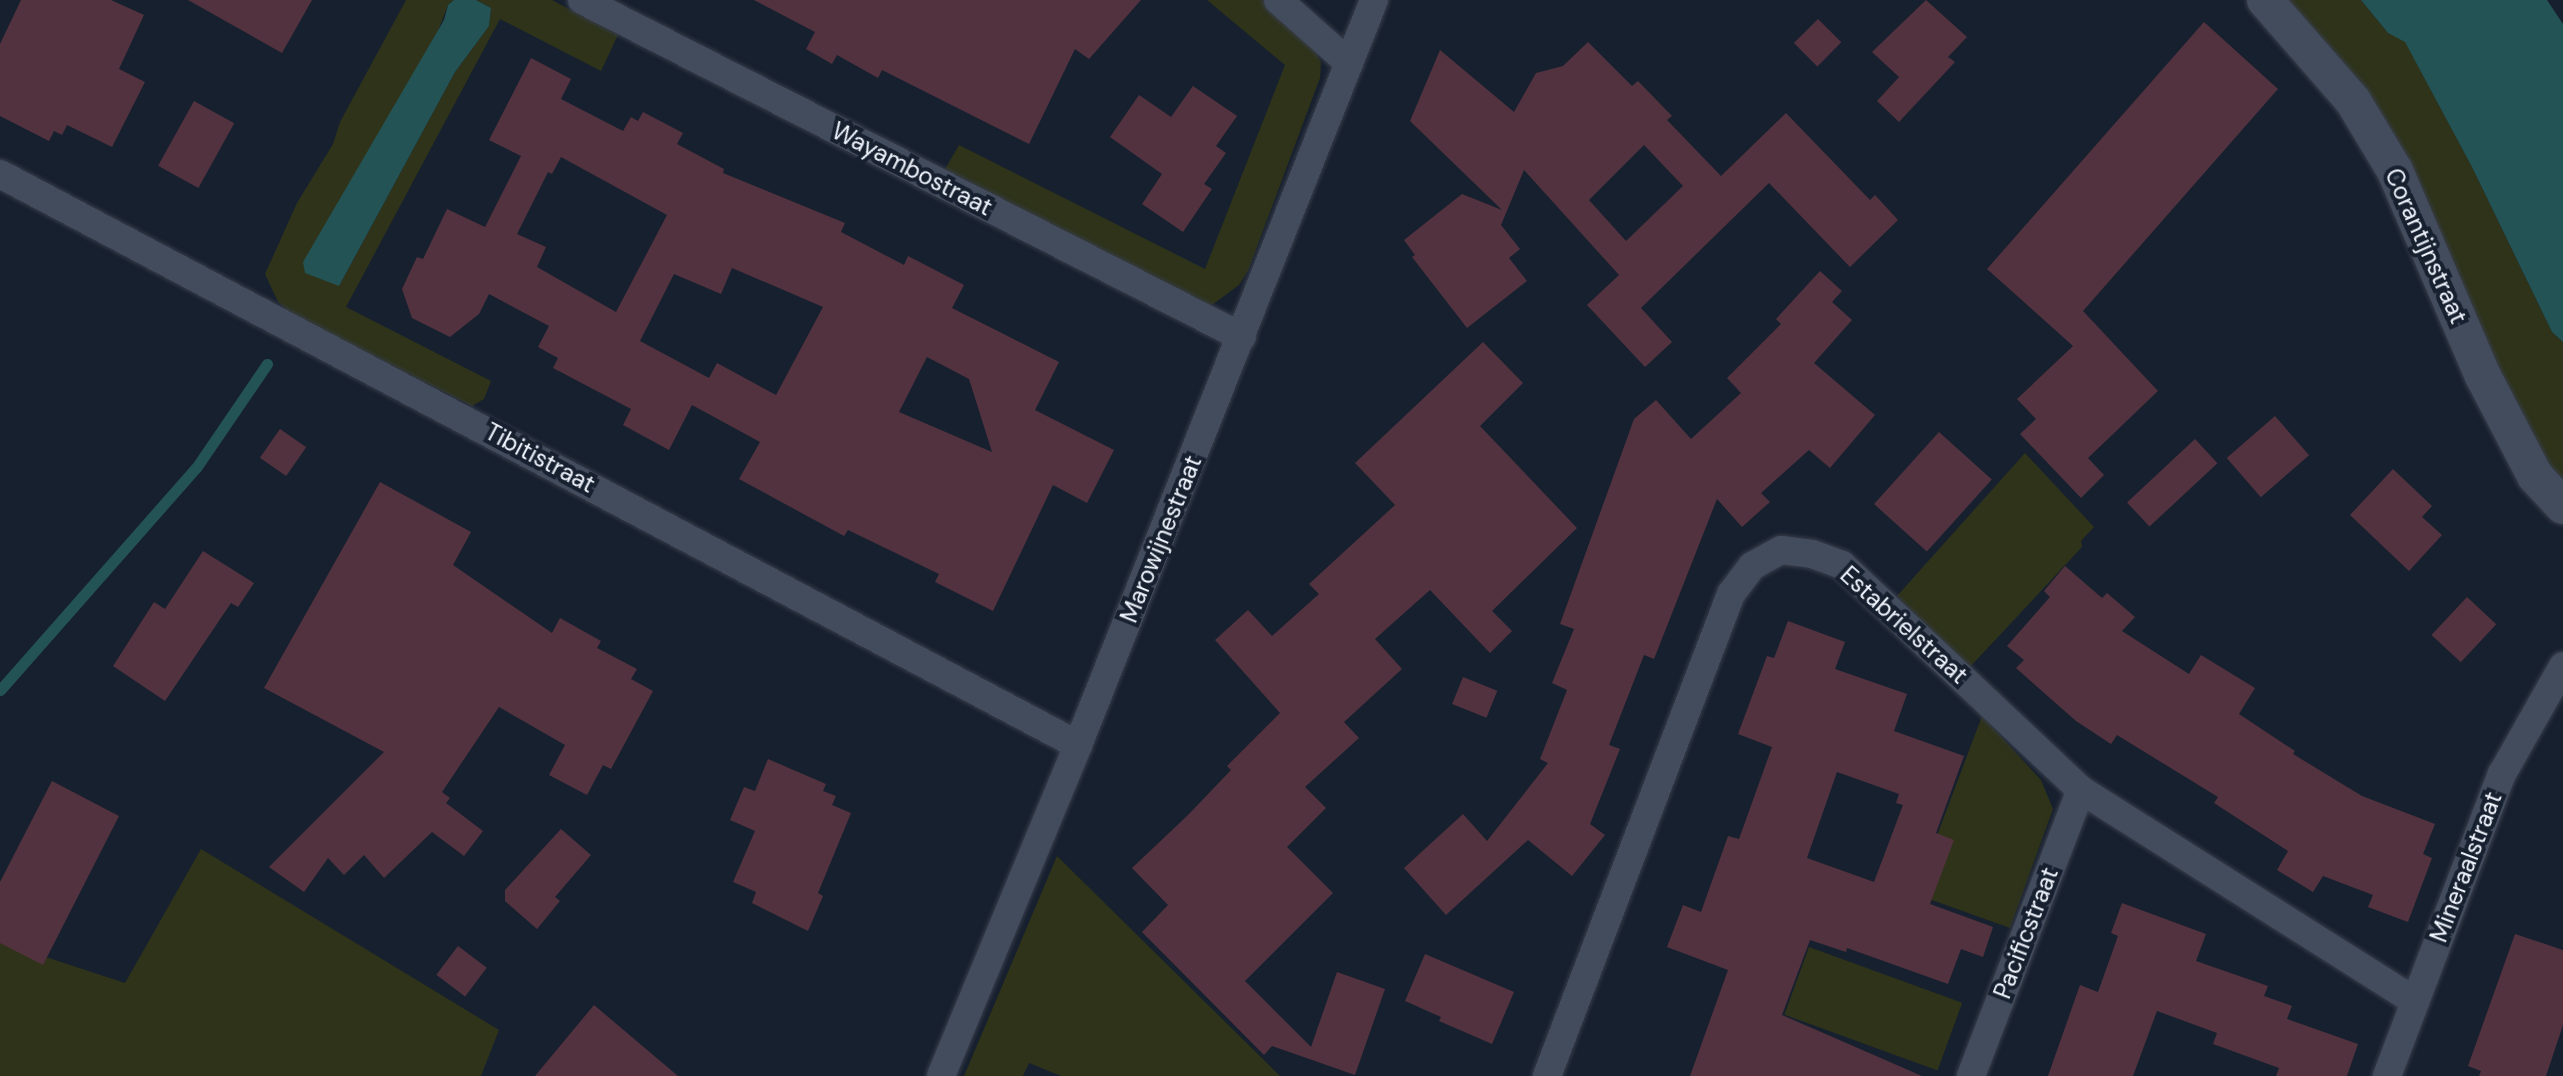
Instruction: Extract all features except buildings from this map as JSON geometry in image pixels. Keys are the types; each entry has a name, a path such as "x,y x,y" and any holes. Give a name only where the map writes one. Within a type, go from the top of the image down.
{"street":[{"name":"Wayambostraat","path":"582,0 1242,337"},
{"path":"1278,0 1349,63"},
{"name":"Marowijnestraat","path":"941,1076 1078,745 1374,0"},
{"name":"Corantijnstraat","path":"2265,0 2353,101 2395,171 2483,376 2535,476 2563,506"},
{"name":"Tibitistraat","path":"0,174 1078,745"},
{"name":"Estabrielstraat","path":"1547,1076 1731,594 1752,566 1781,550 1812,554 1842,565 2081,790 2415,1001"},
{"name":"Mineraalstraat","path":"2387,1076 2502,774 2563,666"},
{"name":"Pacificstraat","path":"1971,1076 2081,790"}],"shaded area":[{"path":"406,0 454,0 448,5 339,286 455,72 489,26 491,8 476,0 552,0 618,35 601,71 500,19 346,307 491,381 484,399 472,406 295,316 278,302 265,274 297,203 333,144 340,122"},
{"path":"454,0 476,0 491,8 489,26 455,72 339,286 305,273 303,262 444,20 448,5"},
{"path":"1207,0 1262,0 1299,31 1315,50 1321,63 1320,78 1248,271 1239,285 1212,305 1198,302 945,169 959,145 1205,269 1285,65"},
{"path":"2282,0 2361,0 2388,33 2405,41 2472,167 2552,332 2563,342 2563,485 2536,450"},
{"path":"2361,0 2547,0 2563,24 2563,342 2552,332 2472,167 2405,42 2388,33"},
{"path":"2025,453 2094,527 2081,541 2082,547 1969,668 1897,596"},
{"path":"1982,716 2041,780 2053,809 2010,928 1915,894"},
{"path":"201,849 499,1030 481,1076 0,1076 0,942 125,983"},
{"path":"1057,856 1280,1076 1061,1076 1029,1063 1023,1076 964,1076"},
{"path":"1809,947 1962,1003 1938,1070 1784,1015"}],"waterway":[{"path":"0,690 196,468 267,364"}]}
